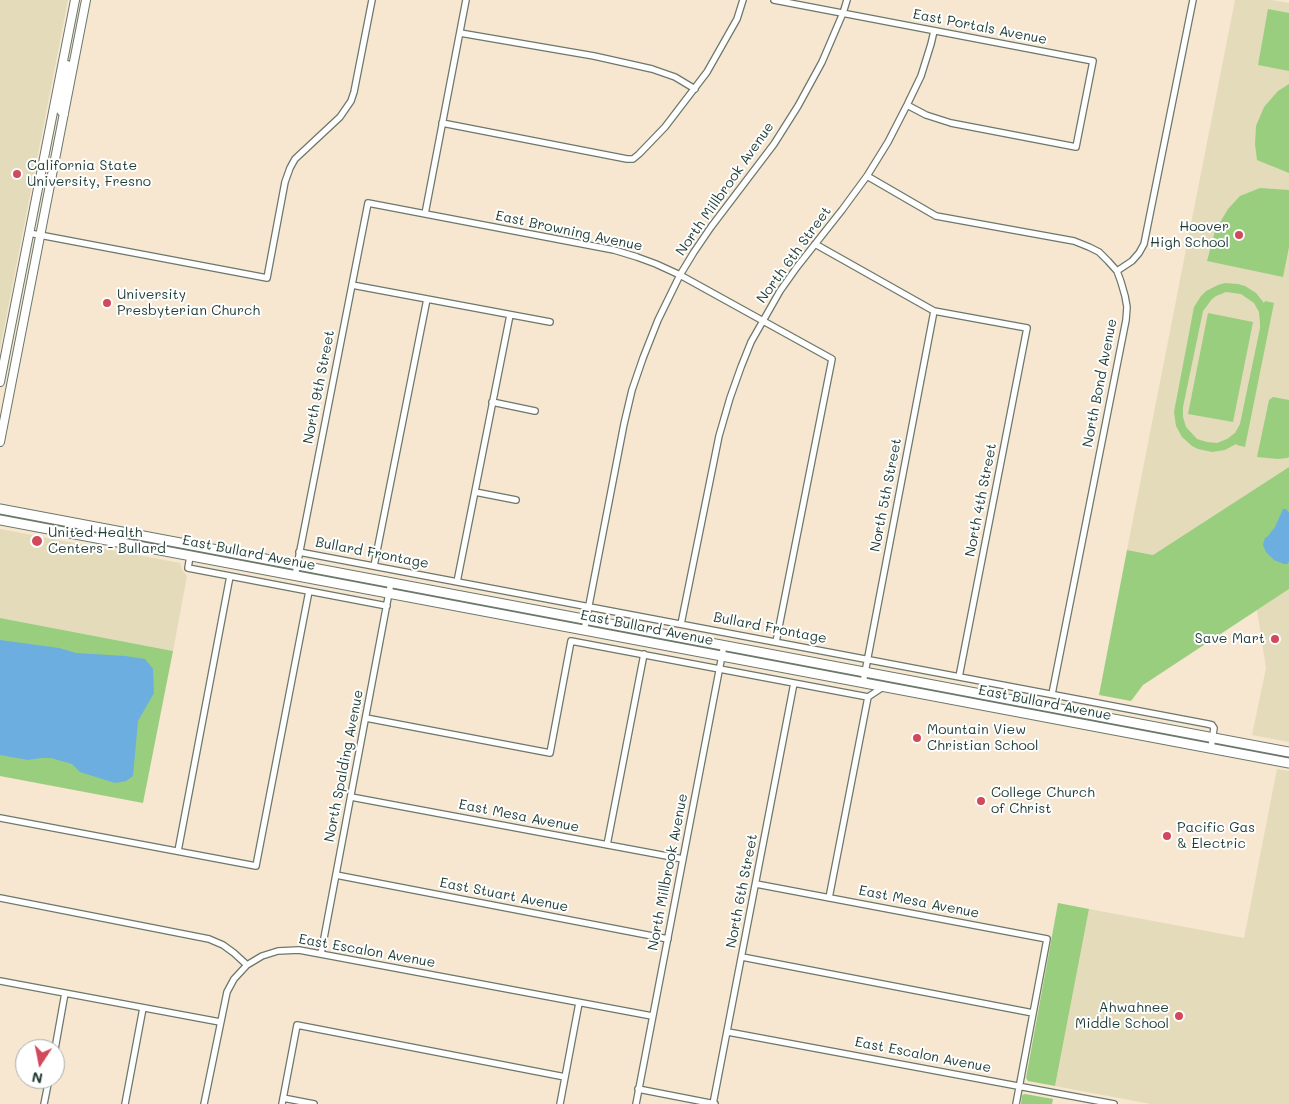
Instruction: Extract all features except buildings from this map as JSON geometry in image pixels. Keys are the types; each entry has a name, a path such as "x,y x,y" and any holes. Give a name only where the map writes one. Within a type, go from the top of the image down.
{"main road":[{"path":"0,382 75,0"},
{"path":"0,442 86,0"},
{"path":"64,114 60,106 69,56 70,26"},
{"name":"East Bullard Avenue","path":"0,509 1289,752"},
{"name":"East Bullard Avenue","path":"0,520 1289,763"},
{"path":"1009,711 1016,706 1051,712 1076,712"},
{"path":"1254,757 1268,754 1289,758"}],"street":[{"path":"29,233 267,278 285,182 290,168 295,159 340,117 351,102 372,0"},
{"path":"425,214 466,0"},
{"path":"442,123 627,159 632,158 639,154 664,127 707,72 737,19 743,0"},
{"name":"East Portals Avenue","path":"774,0 1093,61 1076,147 951,123 907,106"},
{"name":"North Millbrook Avenue","path":"584,631 632,390 658,320 680,275 711,227 774,144 798,106 822,62 847,0"},
{"path":"866,176 936,216 1074,241 1099,252 1117,271 1132,261 1144,244 1193,0"},
{"name":"North 6th Street","path":"681,624 719,436 740,367 751,342 780,291 842,210 888,142 920,76 934,31"},
{"path":"460,33 652,68 675,77 694,89"},
{"name":"East Browning Avenue","path":"368,203 614,250 656,264 680,275 832,359 776,642"},
{"name":"North 9th Street","path":"295,576 368,203"},
{"path":"815,244 934,311"},
{"name":"North Bond Avenue","path":"1052,694 1126,320 1126,296 1117,271"},
{"path":"352,285 550,322"},
{"path":"374,566 427,299"},
{"name":"North 4th Street","path":"934,311 1027,328 959,677"},
{"name":"North 5th Street","path":"863,683 934,311"},
{"path":"457,582 510,315"},
{"path":"492,402 535,411"},
{"path":"475,492 516,500"},
{"name":"Bullard Frontage","path":"299,552 1208,724 1214,728 1213,738"},
{"path":"190,556 188,568 387,606"},
{"path":"178,851 230,576"},
{"name":"North Spalding Avenue","path":"321,954 391,582"},
{"path":"0,818 256,866 309,591"},
{"path":"366,718 550,754 571,641 868,696 884,687"},
{"name":"North Millbrook Avenue","path":"636,1104 724,645"},
{"path":"607,845 644,654"},
{"name":"North 6th Street","path":"714,1104 794,683"},
{"path":"829,898 868,696"},
{"path":"1211,748 1213,738"},
{"name":"East Mesa Avenue","path":"351,797 683,859"},
{"name":"East Stuart Avenue","path":"336,875 668,939"},
{"name":"East Mesa Avenue","path":"756,884 1047,939 1033,1013"},
{"path":"0,898 210,938 223,945 248,965 234,979 227,992 204,1104"},
{"name":"East Escalon Avenue","path":"248,965 262,956 278,951 299,950 652,1016"},
{"path":"742,957 1033,1013 1016,1104"},
{"path":"0,981 220,1022"},
{"path":"57,1039 65,993"},
{"path":"560,1104 579,1003"},
{"path":"125,1104 142,1008"},
{"path":"314,1104 283,1101 297,1025 565,1077"},
{"name":"East Escalon Avenue","path":"728,1032 1019,1086 1091,1102 1114,1104"},
{"path":"44,1104 47,1089"},
{"path":"638,1089 714,1104"}],"shaded area":[{"name":"California State University, Fresno","path":"0,0 68,0 0,349"},
{"name":"Hoover High School","path":"1235,0 1272,0 1289,3 1289,467 1153,555 1127,550"},
{"path":"0,529 180,563 182,570 187,576 173,651 0,618"},
{"name":"Save Mart","path":"1289,589 1289,742 1252,735 1266,668 1257,610"},
{"name":"Ahwahnee Middle School","path":"1277,769 1289,771 1289,1104 1151,1104 1055,1086 1089,909 1244,938"}],"green space":[{"path":"1268,9 1289,13 1289,71 1258,65"},
{"path":"1289,84 1289,173 1257,160 1255,144 1256,126 1264,107 1278,91"},
{"path":"1260,188 1289,190 1289,247 1283,277 1207,261 1215,231 1228,209 1240,196"},
{"path":"1225,283 1245,286 1256,293 1264,303 1265,301 1274,303 1245,447 1236,444 1225,450 1212,452 1192,446 1182,437 1176,426 1174,412 1194,307 1206,291","holes":["1226,292 1241,294 1254,303 1259,312 1260,328 1240,424 1235,433 1227,439 1217,443 1207,442 1197,439 1186,427 1183,417 1183,407 1203,311 1216,296"]},
{"path":"1208,313 1253,322 1233,422 1188,414"},
{"path":"1273,397 1289,400 1289,457 1287,458 1257,457 1269,400"},
{"path":"1289,467 1289,589 1143,685 1131,701 1099,695 1127,550 1153,555"},
{"path":"0,618 173,651 143,803 0,776"},
{"path":"1058,903 1089,909 1055,1086 1028,1081 1026,1078"},
{"path":"1022,1095 1053,1099 1052,1104 1021,1104"}],"water":[{"path":"1283,509 1286,509 1289,513 1289,562 1287,564 1274,560 1266,552 1263,545 1265,538 1275,527"},
{"path":"0,640 59,648 76,653 145,659 153,669 154,693 138,721 133,776 126,781 115,783 80,772 72,764 51,758 28,760 0,755"}],"place":[{"name":"California State University, Fresno","path":"17,174"},
{"name":"Hoover High School","path":"1239,235"},
{"name":"University Presbyterian Church","path":"107,303"},
{"name":"United Health Centers - Bullard","path":"37,541"},
{"name":"Save Mart","path":"1275,639"},
{"name":"Mountain View Christian School","path":"917,738"},
{"name":"College Church of Christ","path":"981,801"},
{"name":"Pacific Gas & Electric","path":"1167,836"},
{"name":"Ahwahnee Middle School","path":"1179,1016"}]}
